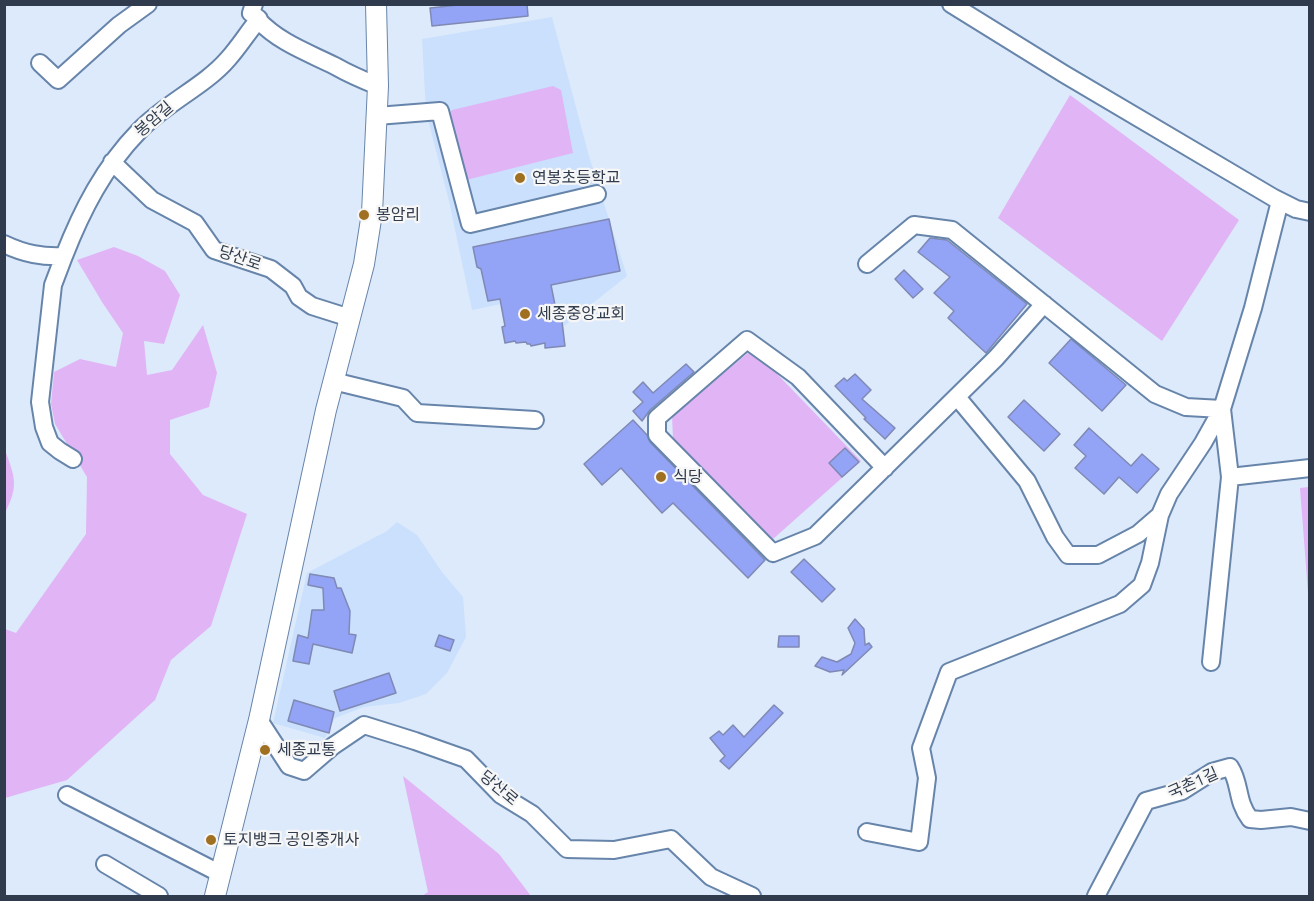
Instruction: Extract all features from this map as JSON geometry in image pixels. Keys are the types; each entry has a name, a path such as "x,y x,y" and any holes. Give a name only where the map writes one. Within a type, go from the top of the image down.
{"main road":[{"path":"216,897 259,720 333,381 363,264 372,213 377,116 376,4"}],"street":[{"path":"40,63 58,80 119,25 148,4"},
{"path":"951,4 1064,74 1280,201 1296,209 1310,212"},
{"path":"256,12 270,32 292,47 346,74 378,86"},
{"name":"봉암길","path":"74,459 60,452 50,443 44,427 40,402 53,285 76,223 112,162 139,130 228,60 256,12"},
{"path":"377,116 440,111 470,224 597,194"},
{"name":"당산로","path":"112,162 152,200 195,224 214,250 271,269 294,286 299,297 312,306 350,318"},
{"path":"867,832 919,843 927,778 921,748 949,672 1120,604 1142,585 1150,563 1160,516 1169,494 1203,443 1222,408 1252,308 1280,201"},
{"path":"867,264 914,225 952,230 1155,394 1186,407 1222,408"},
{"path":"4,244 23,253 47,257 64,256"},
{"path":"885,468 798,377 747,340 657,418 657,435 773,553 815,536 885,468 996,358 1044,304"},
{"path":"333,381 403,398 417,412 535,420"},
{"path":"957,397 1027,482 1055,537 1068,555 1098,555 1138,534 1160,516"},
{"path":"1211,662 1230,477 1222,408"},
{"path":"1230,477 1310,468"},
{"name":"당산로","path":"259,720 289,766 304,771 333,746 364,725 466,759 501,795 532,814 567,849 614,850 671,839 711,877 752,897"},
{"name":"국촌1길","path":"1096,897 1146,801 1182,791 1212,772 1230,767 1236,776 1242,809 1250,819 1291,817 1310,821"},
{"path":"67,795 221,874"},
{"path":"105,864 159,897"}],"shaded area":[{"name":"연봉초등학교","path":"552,17 589,156 627,276 564,326 565,346 545,348 535,297 472,310 449,201 426,112 422,39"},
{"path":"553,86 561,90 573,153 466,180 449,114 452,110"},
{"path":"1070,95 1239,220 1162,341 998,218"},
{"path":"114,247 138,256 165,271 180,295 164,344 144,341 147,375 172,370 203,325 217,373 209,407 170,420 170,454 203,495 247,514 211,626 171,660 155,700 67,780 5,798 5,629 16,633 86,534 87,477 55,424 51,404 54,372 80,359 116,367 123,333 77,260"},
{"path":"753,349 861,461 773,539 673,439 672,415"},
{"path":"5,450 14,488 5,513"},
{"path":"1310,487 1309,606 1300,488"},
{"path":"397,522 417,535 442,572 463,597 466,637 447,673 426,694 399,703 364,707 335,718 325,738 273,723 307,573 387,531"},
{"path":"403,776 499,854 531,896 422,896 428,892"}],"building":[{"path":"467,4 527,4 528,16 432,26 430,8"},
{"name":"연봉초등학교","path":"609,219 620,271 551,285 557,315 561,314 565,346 545,348 545,343 531,346 526,342 505,343 502,327 505,326 500,299 488,301 481,269 477,267 473,247"},
{"path":"930,238 947,240 1027,304 986,353 948,318 954,311 934,293 950,277 918,252"},
{"path":"904,270 923,289 913,298 895,279"},
{"path":"1071,339 1126,385 1102,411 1049,363"},
{"path":"686,364 694,372 650,410 642,421 633,411 643,402 633,392 643,382 653,393"},
{"path":"855,374 871,390 862,399 895,428 885,439 835,386 844,378 847,381"},
{"path":"1024,400 1060,434 1044,451 1008,417"},
{"path":"633,420 647,435 650,442 765,560 748,578 673,503 662,513 621,468 602,485 584,464"},
{"path":"1089,428 1131,466 1142,454 1159,469 1137,493 1119,477 1104,494 1075,468 1086,456 1074,445"},
{"path":"845,448 859,462 842,477 829,463"},
{"path":"804,559 835,589 822,602 791,572"},
{"path":"310,574 334,578 337,588 341,588 350,611 349,634 356,635 352,653 313,644 309,664 293,661 298,635 308,638 312,610 324,610 323,588 308,585"},
{"path":"855,619 864,629 865,645 869,643 872,647 842,675 844,670 830,672 815,666 822,657 837,662 851,654 855,643 848,628"},
{"path":"439,635 454,640 450,651 435,646"},
{"path":"779,636 799,636 799,647 778,647"},
{"path":"389,673 396,693 340,711 334,691"},
{"path":"294,700 334,712 329,733 288,721"},
{"path":"774,705 783,713 729,769 720,761 725,756 710,738 719,731 723,735 733,725 744,737"}],"place":[{"name":"연봉초등학교","path":"520,178"},
{"name":"봉암리","path":"364,215"},
{"name":"세종중앙교회","path":"525,314"},
{"name":"식당","path":"661,477"},
{"name":"세종교통","path":"265,750"},
{"name":"토지뱅크 공인중개사","path":"211,840"}]}
